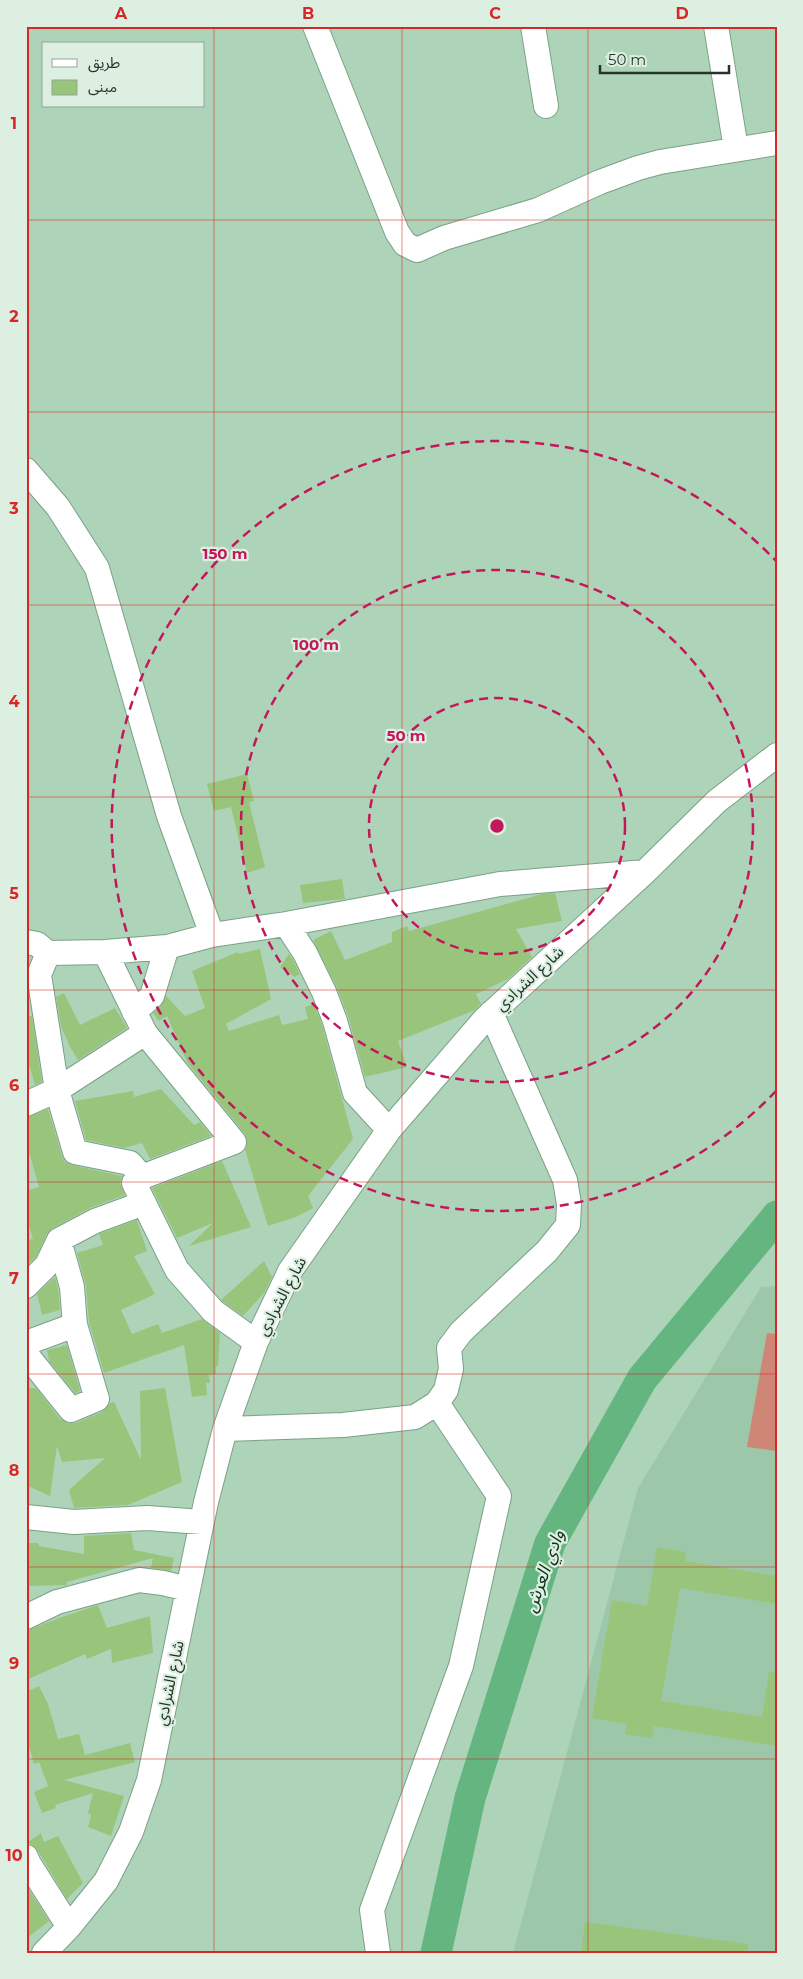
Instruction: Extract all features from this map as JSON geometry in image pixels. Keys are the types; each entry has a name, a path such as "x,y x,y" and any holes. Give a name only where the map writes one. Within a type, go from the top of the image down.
{"street":[{"path":"314,26 397,232 405,244 417,250 444,238 538,210 600,182 638,168 660,162 777,143"},
{"path":"533,26 546,106"},
{"path":"716,26 736,149"},
{"path":"26,470 58,507 97,568 169,816 212,935"},
{"name":"شارع الشرادي","path":"44,1953 69,1927 106,1881 131,1832 149,1780 202,1522 225,1429 256,1342 290,1272 389,1130 491,1013 645,872 717,801 777,755"},
{"path":"26,942 37,944 48,953 105,952 167,947 212,935 286,924 500,884 645,872"},
{"path":"286,924 305,953 324,992 335,1021 355,1093 389,1130"},
{"path":"134,1012 152,996 167,947"},
{"path":"105,952 145,1033 234,1142 142,1177 134,1183 177,1270 213,1311 256,1342"},
{"path":"48,953 39,975 57,1090 75,1152 130,1164 142,1177"},
{"path":"225,1429 343,1426 415,1417 437,1403 446,1390 451,1369 449,1348 461,1332 547,1251 568,1225 569,1204 565,1180 491,1013"},
{"path":"26,1104 57,1090 145,1033"},
{"path":"26,1286 47,1265 59,1240 95,1220 144,1203"},
{"path":"26,1354 70,1410 97,1399 88,1363 75,1325 72,1287 59,1240"},
{"path":"26,1343 75,1325"},
{"path":"378,1953 372,1910 461,1666 499,1496 437,1403"},
{"path":"26,1516 74,1522 147,1518 202,1522"},
{"path":"26,1617 57,1602 139,1580 188,1589"},
{"path":"26,1857 69,1927"}],"shaded area":[{"path":"777,1286 777,1953 513,1953 638,1488 761,1287"},
{"path":"767,1333 777,1334 777,1451 747,1447"}],"building":[{"path":"247,774 254,801 249,802 265,867 247,873 231,807 214,811 207,784"},
{"path":"342,879 345,899 303,903 300,885"},
{"path":"555,893 562,921 516,929 532,957 508,979 476,994 481,1004 475,1010 398,1041 407,1067 365,1077 348,1016 336,986 313,940 331,931 345,960 392,942 392,932 407,926 409,931 542,894"},
{"path":"260,949 271,999 226,1024 229,1031 279,1015 282,1025 308,1019 305,1007 314,1004 322,1025 353,1139 308,1196 313,1208 296,1217 268,1226 245,1150 247,1140 245,1134 187,1062 167,1016 159,1021 153,1013 161,1006 166,996 185,1016 205,1008 192,971 238,952 238,954"},
{"path":"289,954 300,974 295,977 280,967"},
{"path":"64,993 80,1025 115,1008 127,1028 78,1060 61,1026 56,997"},
{"path":"32,1016 42,1082 35,1085 26,1054 26,1017"},
{"path":"161,1089 194,1125 200,1122 211,1136 150,1159 142,1143 124,1148 86,1140 75,1101 133,1091 134,1097"},
{"path":"48,1109 65,1162 122,1176 120,1183 125,1195 90,1208 53,1228 47,1234 36,1257 26,1266 26,1240 33,1239 26,1214 26,1191 39,1187 26,1141 26,1117"},
{"path":"222,1161 251,1227 189,1246 213,1223 177,1238 152,1188"},
{"path":"137,1220 147,1251 134,1256 155,1294 121,1310 132,1334 158,1324 162,1333 202,1319 220,1333 218,1366 216,1366 216,1374 209,1375 210,1383 206,1383 207,1395 192,1397 184,1345 104,1373 89,1322 86,1286 77,1253 103,1245 99,1234"},
{"path":"264,1261 272,1277 264,1293 243,1316 221,1300"},
{"path":"55,1277 60,1310 42,1315 37,1294"},
{"path":"67,1345 80,1391 75,1393 49,1361 47,1350"},
{"path":"26,1388 36,1388 60,1419 68,1423 76,1423 102,1412 110,1403 114,1402 141,1460 140,1391 165,1388 182,1482 128,1505 74,1508 69,1490 105,1458 62,1462 57,1446 50,1496 26,1485"},
{"path":"131,1533 134,1550 174,1558 171,1571 151,1568 153,1558 67,1582 67,1585 26,1586 26,1543 38,1543 39,1546 84,1554 84,1536"},
{"path":"657,1547 686,1552 685,1561 777,1576 777,1604 680,1588 661,1701 762,1717 769,1672 777,1672 777,1746 654,1726 652,1738 625,1734 627,1724 592,1718 612,1600 647,1606"},
{"path":"98,1605 107,1628 150,1616 153,1653 112,1663 111,1649 87,1659 85,1654 26,1680 26,1631"},
{"path":"39,1686 48,1704 58,1739 79,1734 85,1755 130,1743 135,1762 64,1780 124,1796 111,1836 88,1827 91,1815 88,1813 93,1793 55,1805 56,1808 42,1813 34,1792 48,1786 39,1762 34,1764 26,1736 26,1692"},
{"path":"41,1833 44,1842 58,1836 83,1883 67,1899 38,1851 28,1842"},
{"path":"26,1885 49,1921 26,1939"},
{"path":"585,1922 748,1944 748,1953 581,1953"}],"waterway":[{"name":"وادي العرش","path":"436,1953 470,1798 550,1543 642,1379 777,1216"}]}
